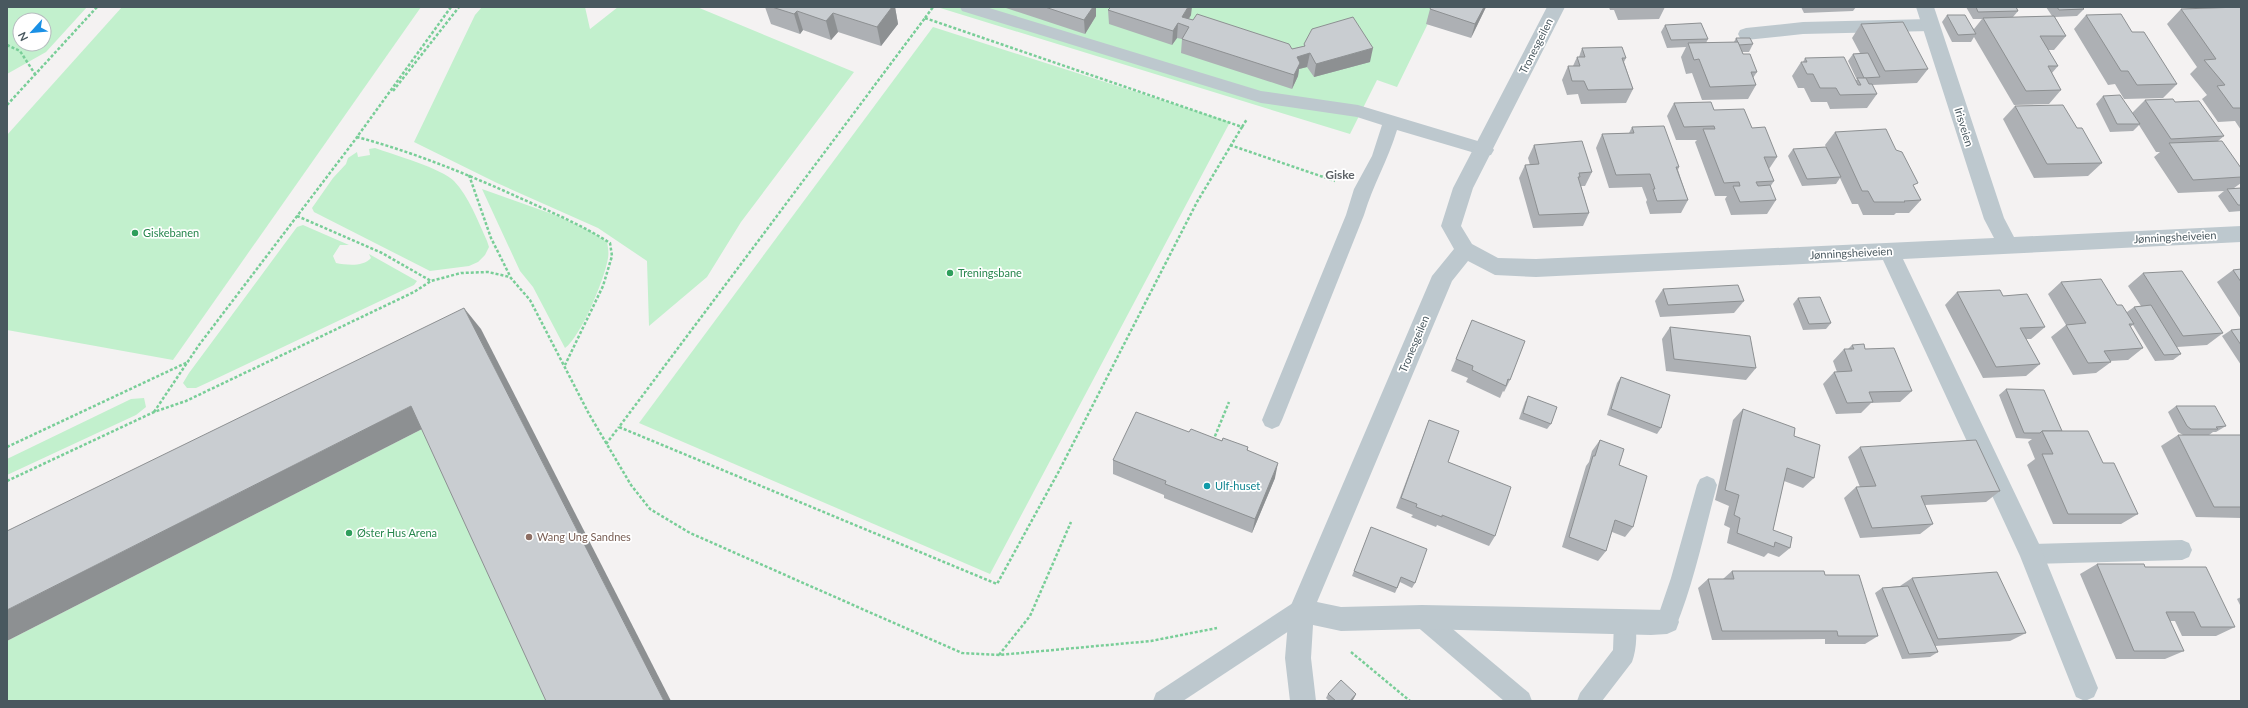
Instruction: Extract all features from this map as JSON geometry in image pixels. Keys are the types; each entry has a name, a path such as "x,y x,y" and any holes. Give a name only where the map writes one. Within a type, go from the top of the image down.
{"street":[{"name":"Tronesgeilen","path":"1303,701 1298,658 1301,610 1443,276 1465,250 1451,226 1464,188 1485,150 1556,7"},
{"name":"Irisveien","path":"1928,16 1994,219 2008,245"},
{"name":"Jønningsheiveien","path":"1465,250 1495,266 1536,268 2241,234"},
{"path":"1889,251 2031,554 2085,688"},
{"path":"1301,610 1341,619 1422,617 1667,622"}],"lane":[{"path":"968,7 1261,97 1358,111 1454,142 1485,150"},
{"path":"1746,34 1928,16"},
{"path":"1272,420 1355,215 1363,189 1381,156 1391,122"},
{"path":"1667,622 1682,578 1707,485"},
{"path":"2031,554 2182,550"},
{"path":"1164,701 1234,654 1269,634 1301,610"},
{"path":"1422,617 1521,701"},
{"path":"1588,701 1624,654 1625,622"}],"path":[{"path":"7,105 97,7"},
{"path":"357,137 451,7"},
{"path":"154,412 188,362 297,216 459,7"},
{"path":"606,444 933,7"},
{"path":"619,427 997,584 1037,515 1230,144 1242,127 925,18"},
{"path":"7,45 20,51 35,74"},
{"path":"357,137 395,147 469,175 590,230 610,243 612,256 603,286 565,365"},
{"path":"1230,144 1330,180 1363,189"},
{"path":"469,175 491,238 510,277 530,300 606,444 631,485 650,509 690,533 962,653 999,655 1151,641 1219,627"},
{"path":"297,216 382,253 431,281"},
{"path":"7,481 154,412 193,398 414,292 431,281 462,272 488,272 510,277"},
{"path":"7,447 188,362"},
{"path":"1210,447 1229,402"},
{"path":"999,655 1030,616 1071,522"},
{"path":"1346,648 1381,675 1410,701"}],"green space":[{"path":"7,7 87,7 52,45 52,12 12,12 12,52 46,52 7,74"},
{"name":"Giskebanen","path":"122,7 421,7 173,360 7,330 7,135"},
{"path":"482,7 585,7 590,29 618,7 697,7 854,72 741,222 707,277 649,326 647,261 598,228 497,183 414,142 475,15"},
{"path":"937,7 1436,7 1397,87 1377,80 1350,134"},
{"name":"Treningsbane","path":"933,27 1230,122 990,574 639,423"},
{"path":"375,148 429,167 448,176 454,181 469,202 489,247 485,255 478,262 469,266 430,271 314,212 312,208 333,178 346,164 348,158 357,152 358,157 370,155 369,149"},
{"path":"482,189 555,215 590,231 607,242 608,258 597,292 585,320 571,342 565,348 533,287 520,271"},
{"path":"303,225 349,245 340,245 333,256 336,263 350,265 364,263 371,258 369,254 417,281 414,285 209,382 196,388 187,388 183,383 189,373 297,227"},
{"path":"144,398 146,407 136,415 7,475 7,459 131,399"},
{"name":"Øster Hus Arena","path":"430,425 557,701 7,701 7,641"}],"building":[{"path":"772,7 892,7 877,27 833,13 826,21 797,11 794,14"},
{"path":"1045,7 1093,7 1084,20"},
{"path":"1111,7 1188,7 1182,17 1193,20 1197,14 1289,44 1292,49 1305,46 1304,44 1312,29 1353,17 1373,48 1316,64 1310,53 1297,57 1300,63 1294,75 1182,39 1189,27 1178,23 1173,31 1108,10"},
{"path":"1431,7 1484,7 1475,24 1430,9"},
{"path":"1976,7 2016,7 2018,11 1978,12"},
{"path":"2057,7 2082,7 2084,9 2059,10"},
{"path":"2240,7 2241,108 2233,108 2217,86 2225,85 2204,60 2216,59 2181,9"},
{"path":"2121,14 2132,32 2144,32 2177,84 2137,85 2128,71 2121,71 2086,15"},
{"path":"1947,15 1965,15 1976,34 1958,35"},
{"path":"2054,16 2066,36 2040,36 2058,66 2048,66 2061,90 2026,91 1983,18"},
{"path":"1903,22 1928,69 1885,71 1861,24"},
{"path":"1701,23 1708,39 1671,40 1665,25"},
{"path":"1736,38 1750,38 1753,44 1739,45"},
{"path":"1738,42 1743,54 1750,54 1757,72 1751,72 1756,85 1710,87 1699,59 1694,60 1688,43"},
{"path":"1622,47 1626,58 1622,58 1633,89 1588,90 1584,81 1572,81 1568,66 1580,66 1577,57 1585,57 1582,48"},
{"path":"1868,53 1880,77 1864,78 1853,54"},
{"path":"1844,57 1858,85 1861,85 1857,78 1866,78 1869,84 1872,84 1877,94 1840,95 1836,88 1820,88 1813,74 1807,74 1801,62 1807,62 1805,58"},
{"path":"2120,95 2140,124 2117,124 2103,96"},
{"path":"2173,99 2175,102 2199,101 2224,136 2171,139 2145,100"},
{"path":"1711,102 1714,110 1744,109 1752,128 1765,127 1777,157 1764,157 1774,181 1756,182 1758,186 1770,185 1776,200 1740,202 1733,186 1740,186 1739,182 1724,183 1703,129 1715,129 1714,126 1684,127 1674,103"},
{"path":"2063,105 2077,128 2082,128 2102,163 2047,164 2015,106"},
{"path":"1664,126 1679,167 1676,167 1688,200 1657,201 1650,174 1616,175 1602,134 1634,133 1632,127"},
{"path":"1886,129 1896,150 1902,152 1918,183 1913,185 1921,200 1904,201 1905,202 1874,202 1868,191 1862,191 1835,132"},
{"path":"1582,141 1592,172 1579,173 1580,177 1578,177 1589,213 1539,215 1525,165 1539,164 1534,145"},
{"path":"2222,141 2241,168 2241,177 2193,180 2169,143"},
{"path":"1826,147 1841,177 1807,179 1793,149"},
{"path":"2241,188 2241,205 2238,205 2227,189"},
{"path":"2241,269 2241,282 2233,270"},
{"path":"2182,271 2223,333 2183,336 2143,273"},
{"path":"2101,279 2117,305 2122,305 2134,324 2129,324 2143,348 2104,351 2111,362 2088,363 2066,325 2086,323 2061,282"},
{"path":"1738,285 1744,301 1668,305 1663,289"},
{"path":"2000,290 2003,296 2027,294 2045,327 2020,328 2040,364 1996,367 1957,292"},
{"path":"1820,297 1831,323 1809,324 1798,298"},
{"path":"2151,305 2181,354 2164,355 2134,307"},
{"path":"464,308 664,701 546,701 411,406 7,610 7,531"},
{"path":"1472,320 1525,341 1510,380 1508,379 1506,386 1472,370 1473,366 1456,359"},
{"path":"1670,327 1750,336 1756,368 1674,359"},
{"path":"2241,329 2241,345 2231,330"},
{"path":"1864,344 1865,349 1894,348 1912,391 1869,392 1873,402 1847,403 1834,372 1852,371 1844,349 1854,349 1852,345"},
{"path":"1621,377 1670,395 1661,428 1611,409"},
{"path":"2006,389 2044,390 2062,431 2024,433"},
{"path":"1528,396 1557,407 1551,424 1523,413"},
{"path":"2176,406 2215,406 2226,426 2216,427 2218,429 2191,429 2187,426"},
{"path":"1743,409 1795,428 1794,436 1820,445 1814,478 1787,468 1773,530 1792,537 1790,548 1775,542 1774,547 1737,533 1740,518 1734,515 1739,495 1725,490"},
{"name":"Ulf-huset","path":"1136,412 1189,432 1191,429 1222,441 1223,438 1248,447 1247,450 1278,463 1255,519 1165,484 1166,481 1113,460"},
{"path":"1429,420 1459,431 1448,462 1511,487 1495,536 1442,515 1442,517 1416,507 1417,504 1401,498"},
{"path":"2042,431 2088,431 2103,463 2114,463 2138,514 2068,514 2042,454 2053,454"},
{"path":"2178,435 2241,435 2241,507 2214,507"},
{"path":"1600,440 1624,449 1619,465 1647,476 1633,527 1615,520 1606,551 1569,537 1593,456 1595,456"},
{"path":"1976,440 2000,491 1921,496 1933,524 1872,528 1856,487 1876,486 1860,447"},
{"path":"1371,527 1427,549 1415,583 1401,577 1397,588 1354,571"},
{"path":"2097,564 2144,564 2145,567 2206,567 2235,627 2201,627 2194,612 2166,612 2184,651 2134,651"},
{"path":"1732,571 1824,571 1825,575 1859,575 1878,636 1838,636 1837,631 1722,631 1708,579 1734,579"},
{"path":"1997,572 2026,633 1938,639 1912,578"},
{"path":"1908,586 1938,652 1909,654 1882,588"},
{"path":"1341,680 1356,694 1350,701 1336,701 1328,694"}],"place":[{"name":"Giskebanen","path":"135,233"},
{"name":"Treningsbane","path":"950,273"},
{"name":"Ulf-huset","path":"1207,486"},
{"name":"Øster Hus Arena","path":"349,533"},
{"name":"Wang Ung Sandnes","path":"529,537"}],"district":[{"name":"Giske","path":"1340,175"}]}
